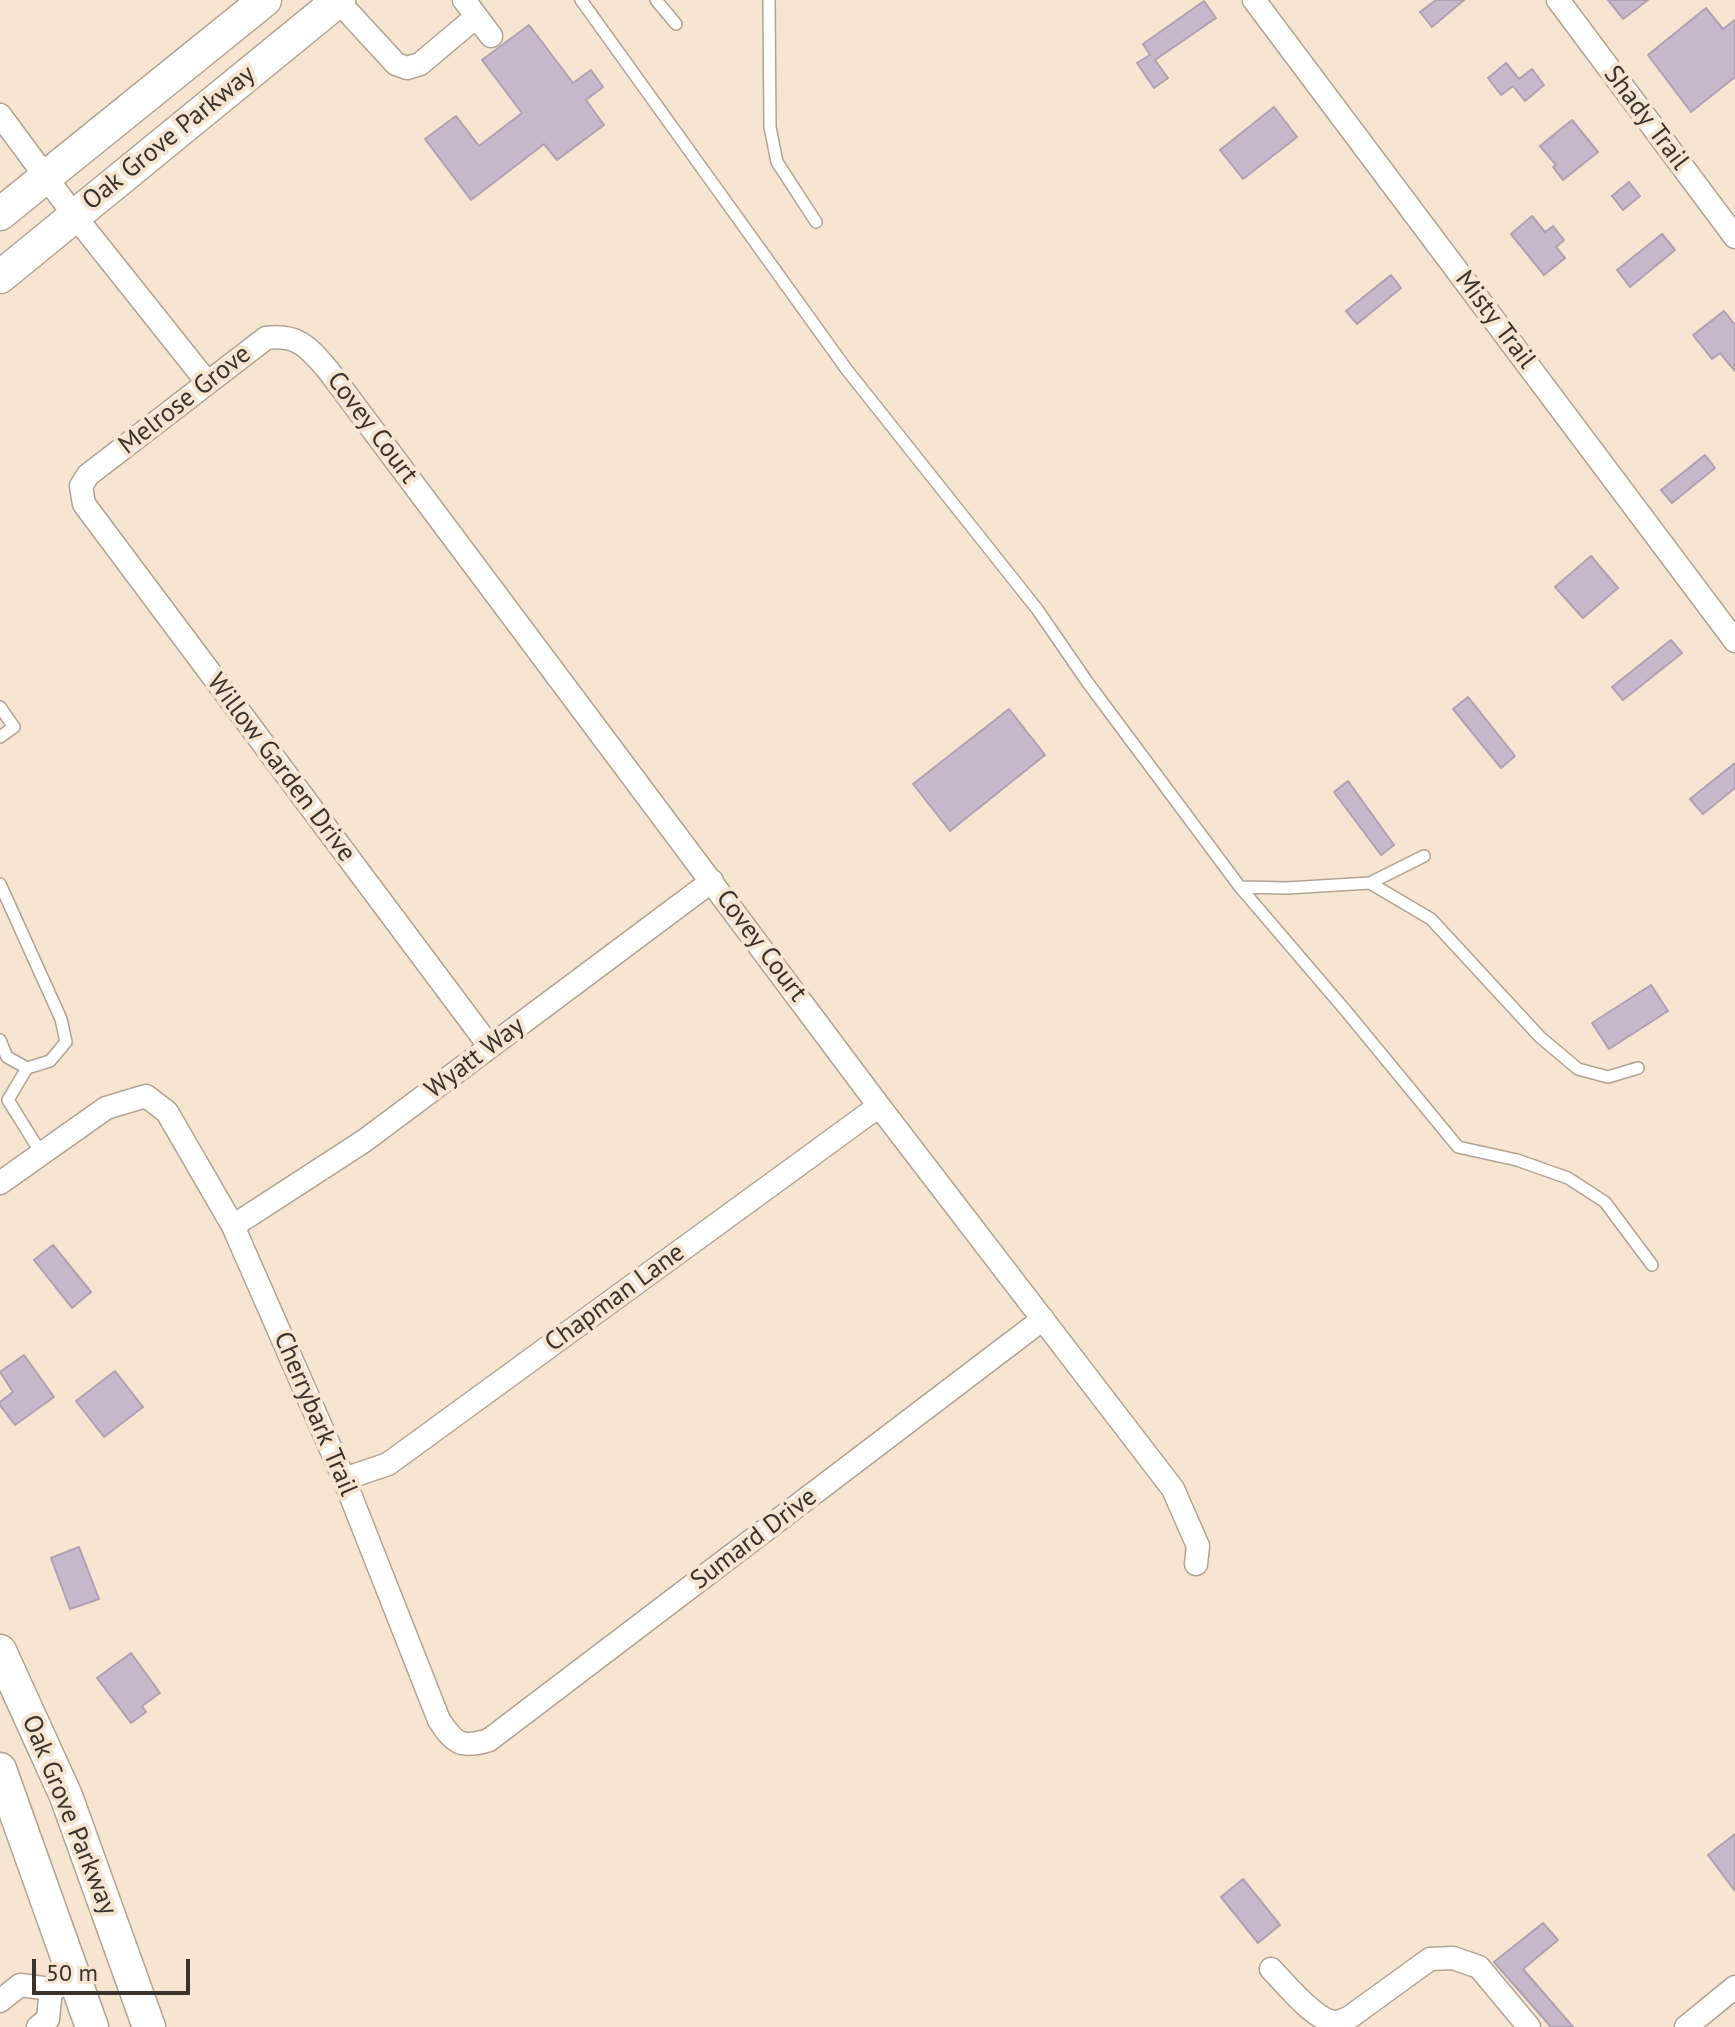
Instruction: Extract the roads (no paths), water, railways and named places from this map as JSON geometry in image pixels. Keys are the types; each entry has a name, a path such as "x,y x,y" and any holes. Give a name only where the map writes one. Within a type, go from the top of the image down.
{"main road":[{"name":"Oak Grove Parkway","path":"0,214 265,0"},
{"name":"Oak Grove Parkway","path":"0,277 339,0"},
{"name":"Oak Grove Parkway","path":"0,1651 66,1796 149,2027"},
{"name":"Oak Grove Parkway","path":"0,1769 63,1985 92,2027"},
{"path":"63,1985 125,1959"}],"street":[{"path":"339,0 396,64 407,68 420,64 470,9 491,36"},
{"name":"Misty Trail","path":"1254,0 1735,641"},
{"name":"Shady Trail","path":"1558,0 1735,237"},
{"path":"0,115 74,215 207,382"},
{"name":"Melrose Grove","path":"81,486 88,475 266,338 281,336 299,341"},
{"name":"Covey Court","path":"299,341 314,353 338,383 879,1106 1173,1489 1198,1546 1196,1564"},
{"name":"Willow Garden Drive","path":"81,486 84,504 490,1047"},
{"name":"Wyatt Way","path":"233,1226 364,1141 712,881"},
{"name":"Cherrybark Trail","path":"41,1153 106,1108 146,1096 167,1112 233,1226 344,1479 439,1720 451,1738 461,1743"},
{"name":"Chapman Lane","path":"344,1479 388,1464 879,1106"},
{"path":"0,1183 41,1153"},
{"name":"Sumard Drive","path":"461,1743 471,1746 489,1740 1043,1319"},
{"path":"1271,1969 1310,2009 1324,2019 1338,2022 1350,2017 1430,1959 1453,1958 1479,1967 1529,2027"},
{"path":"0,2001 20,1985 63,1985 48,2019 38,2027"},
{"path":"1686,2027 1735,1987"}],"lane":[{"path":"581,0 847,370 1037,609 1088,683 1240,887 1458,1147 1517,1160 1568,1178 1605,1202 1652,1265"},
{"path":"656,0 676,24"},
{"path":"769,0 769,116 777,162 816,222"},
{"path":"0,707 14,727 0,737"},
{"path":"1240,887 1287,888 1370,883 1424,856"},
{"path":"1370,883 1431,919 1540,1037 1578,1069 1608,1077 1638,1068"},
{"path":"0,884 61,1019 66,1042 50,1061 27,1068 8,1100 41,1153"},
{"path":"0,1040 7,1057 27,1068"}]}
